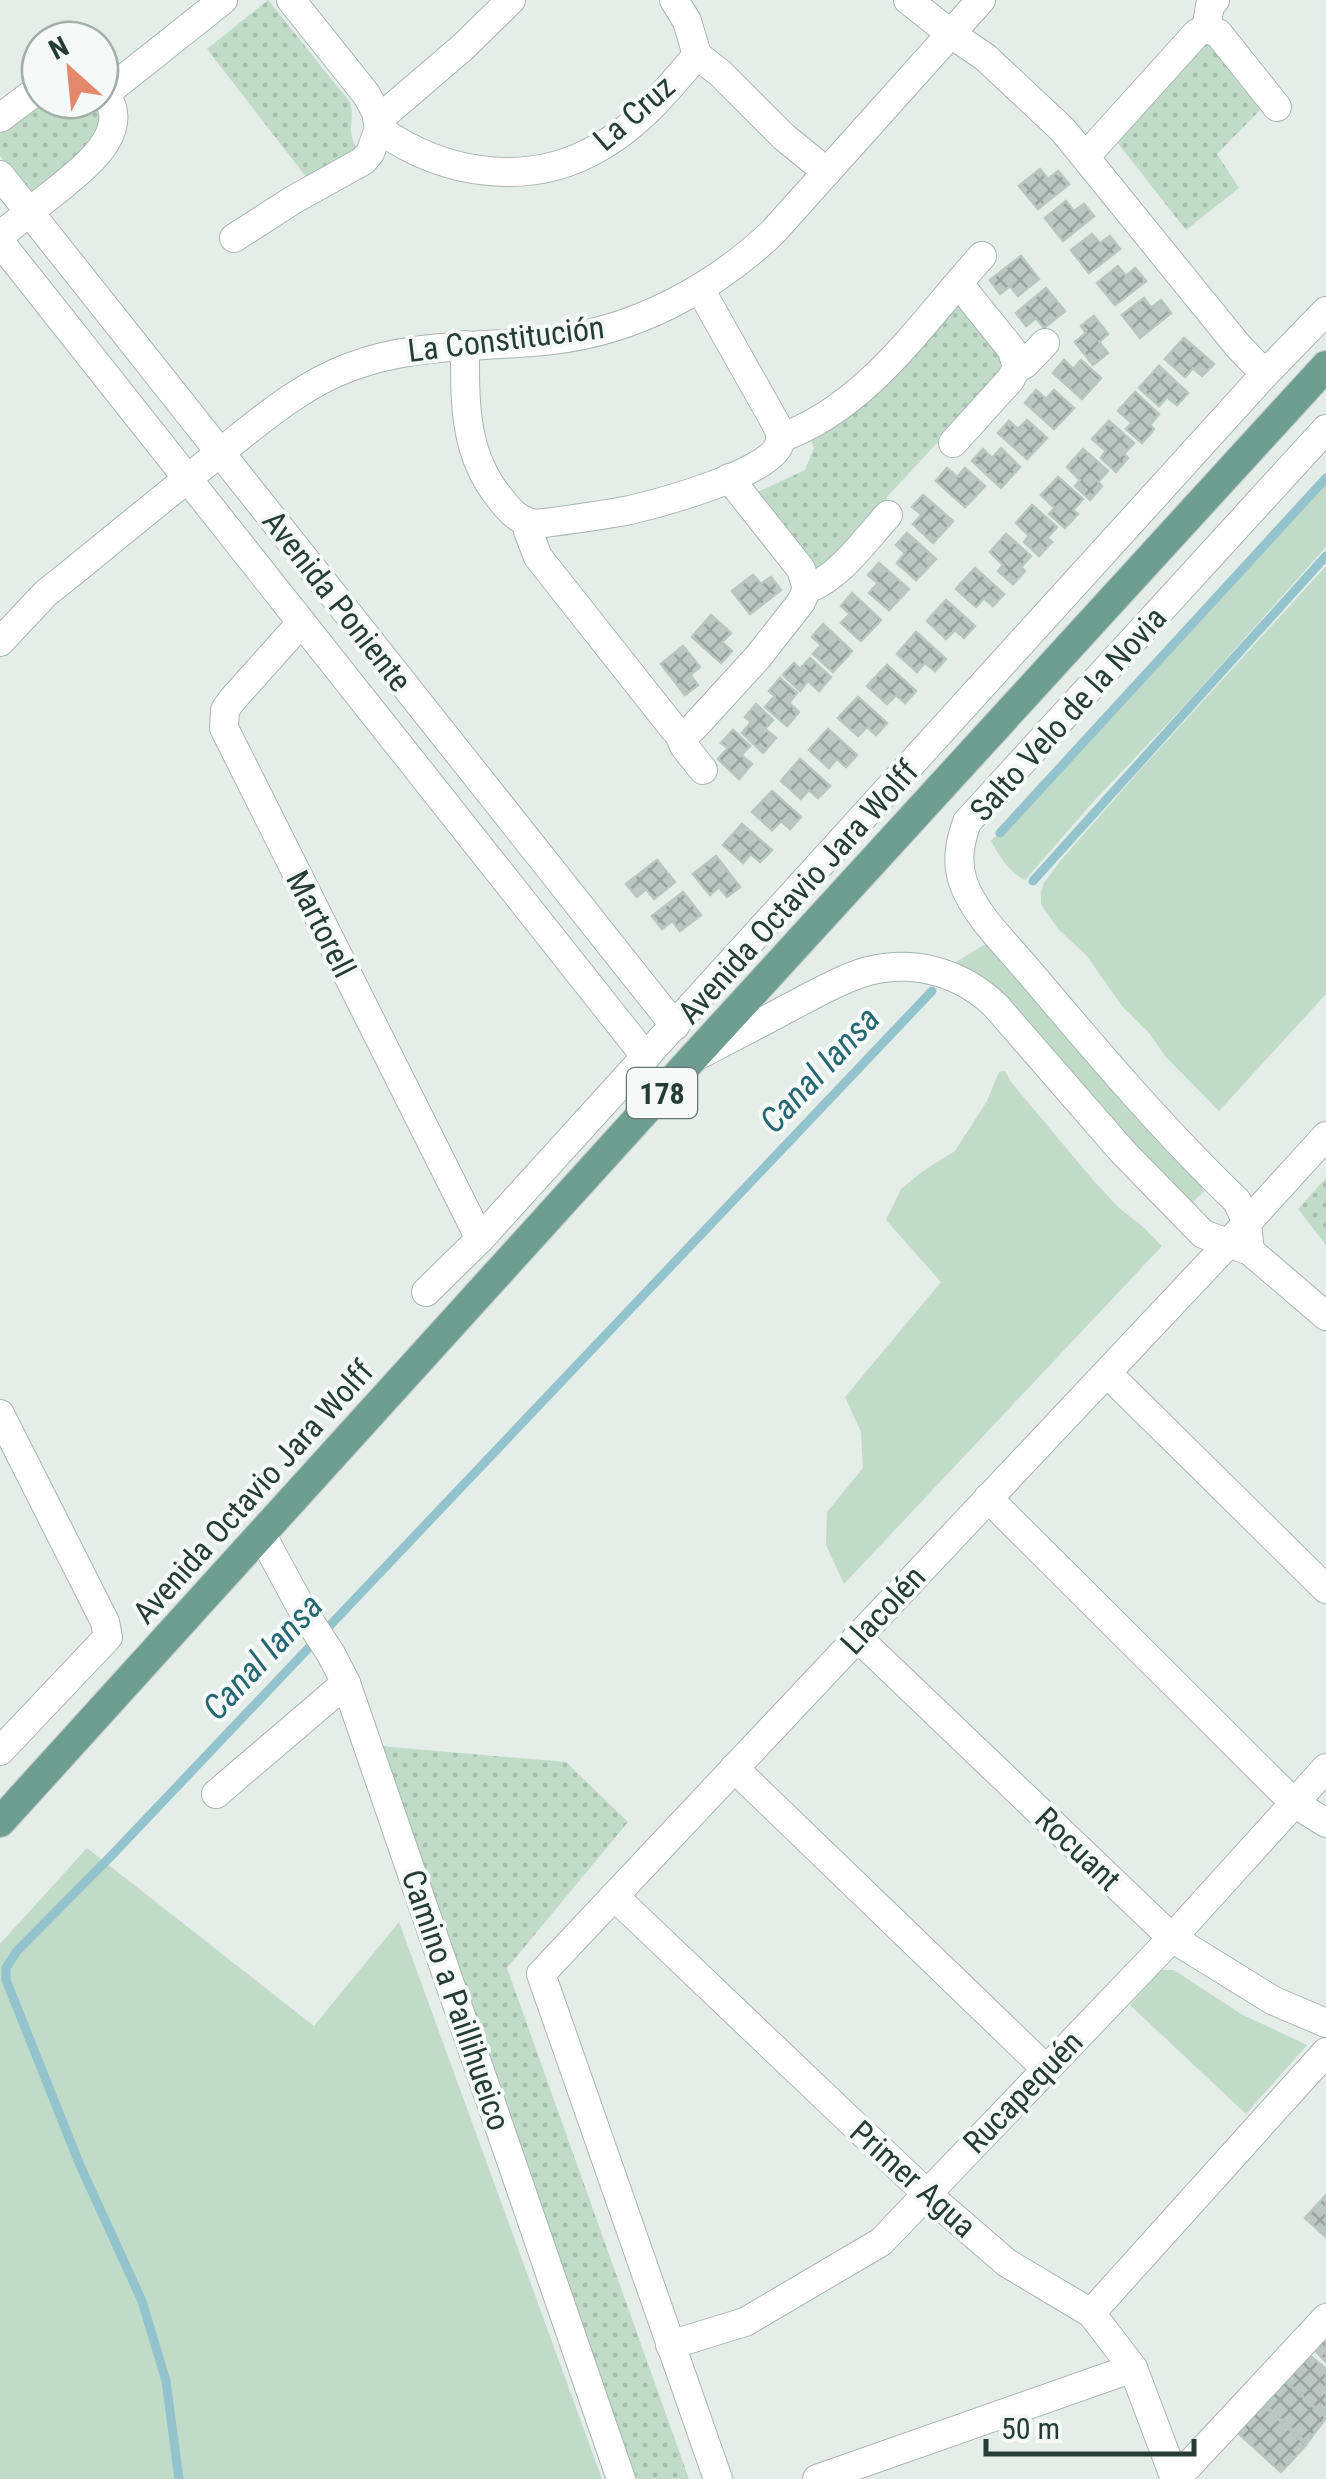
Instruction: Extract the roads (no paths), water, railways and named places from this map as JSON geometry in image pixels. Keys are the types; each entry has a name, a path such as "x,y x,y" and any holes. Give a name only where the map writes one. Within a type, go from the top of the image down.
{"main road":[{"name":"Avenida Octavio Jara Wolff","path":"0,1822 1326,366"}],"street":[{"path":"120,78 224,0"},
{"name":"La Cruz","path":"291,0 366,94 379,124 416,152 457,166 509,172 562,165 624,131 658,100 697,55 827,172"},
{"path":"234,238 363,161 370,153 379,124 511,0"},
{"path":"674,0 687,21 697,55"},
{"path":"908,0 985,57 1047,115 1086,156 1238,346 1265,374"},
{"name":"La Constitución","path":"0,642 46,593 279,406 346,368 400,352 572,337 635,319 700,288 754,250 981,0"},
{"path":"1206,29 1215,0"},
{"path":"1086,156 1198,33 1206,29 1218,33 1278,107"},
{"path":"0,239 86,167 108,138 113,120"},
{"name":"Avenida Poniente","path":"0,175 675,1026"},
{"name":"Avenida Poniente","path":"0,239 646,1056"},
{"path":"780,438 810,426 854,395 982,256"},
{"path":"959,284 1012,350 1017,368"},
{"path":"465,345 466,413 475,456 506,507 528,523 634,509 729,478 763,462 778,447 780,438 775,422 700,288"},
{"name":"Avenida Octavio Jara Wolff","path":"426,1292 480,1239 1326,311"},
{"path":"953,443 1017,368 1044,343"},
{"name":"Salto Velo de la Novia","path":"1248,1223 1237,1201 1132,1093 984,917 964,883 958,846 966,822 1326,428"},
{"path":"729,478 800,569 807,590"},
{"path":"678,732 693,728 758,657 807,590 838,569 888,515"},
{"path":"528,523 538,557 678,732 703,770"},
{"name":"Martorell","path":"301,623 232,700 225,710 224,728 480,1239"},
{"path":"693,1058 827,988 868,971 910,968 956,976 996,1006 1122,1152 1203,1234 1234,1248 1326,1316"},
{"path":"1234,1248 1248,1223 1326,1136"},
{"name":"Llacolén","path":"670,2345 541,1974 1106,1372 1234,1248"},
{"path":"1106,1372 1326,1589"},
{"path":"0,1414 9,1461"},
{"name":"Avenida Octavio Jara Wolff","path":"0,1751 108,1636 105,1622 9,1461"},
{"path":"988,1498 1294,1802 1326,1823"},
{"name":"Camino a Paillihueico","path":"262,1535 346,1684 621,2479"},
{"name":"Rocuant","path":"857,1638 1172,1938 1274,2002 1326,2023"},
{"path":"216,1794 346,1684"},
{"path":"734,1768 1045,2068"},
{"name":"Rucapequén","path":"670,2345 745,2322 880,2242 1172,1938 1326,1768"},
{"name":"Primer Agua","path":"614,1896 926,2194 1007,2263 1091,2314 1133,2368 1175,2479"},
{"path":"1091,2314 1326,2052"},
{"path":"1175,2479 1326,2318"},
{"path":"670,2345 718,2479"},
{"path":"817,2479 1133,2368"}],"waterway":[{"path":"1000,833 1326,478"},
{"name":"Canal Iansa","path":"1033,881 1326,556"},
{"name":"Canal Iansa","path":"179,2479 166,2381 142,2301 79,2163 6,1980 6,1968 17,1951 932,991"}]}
